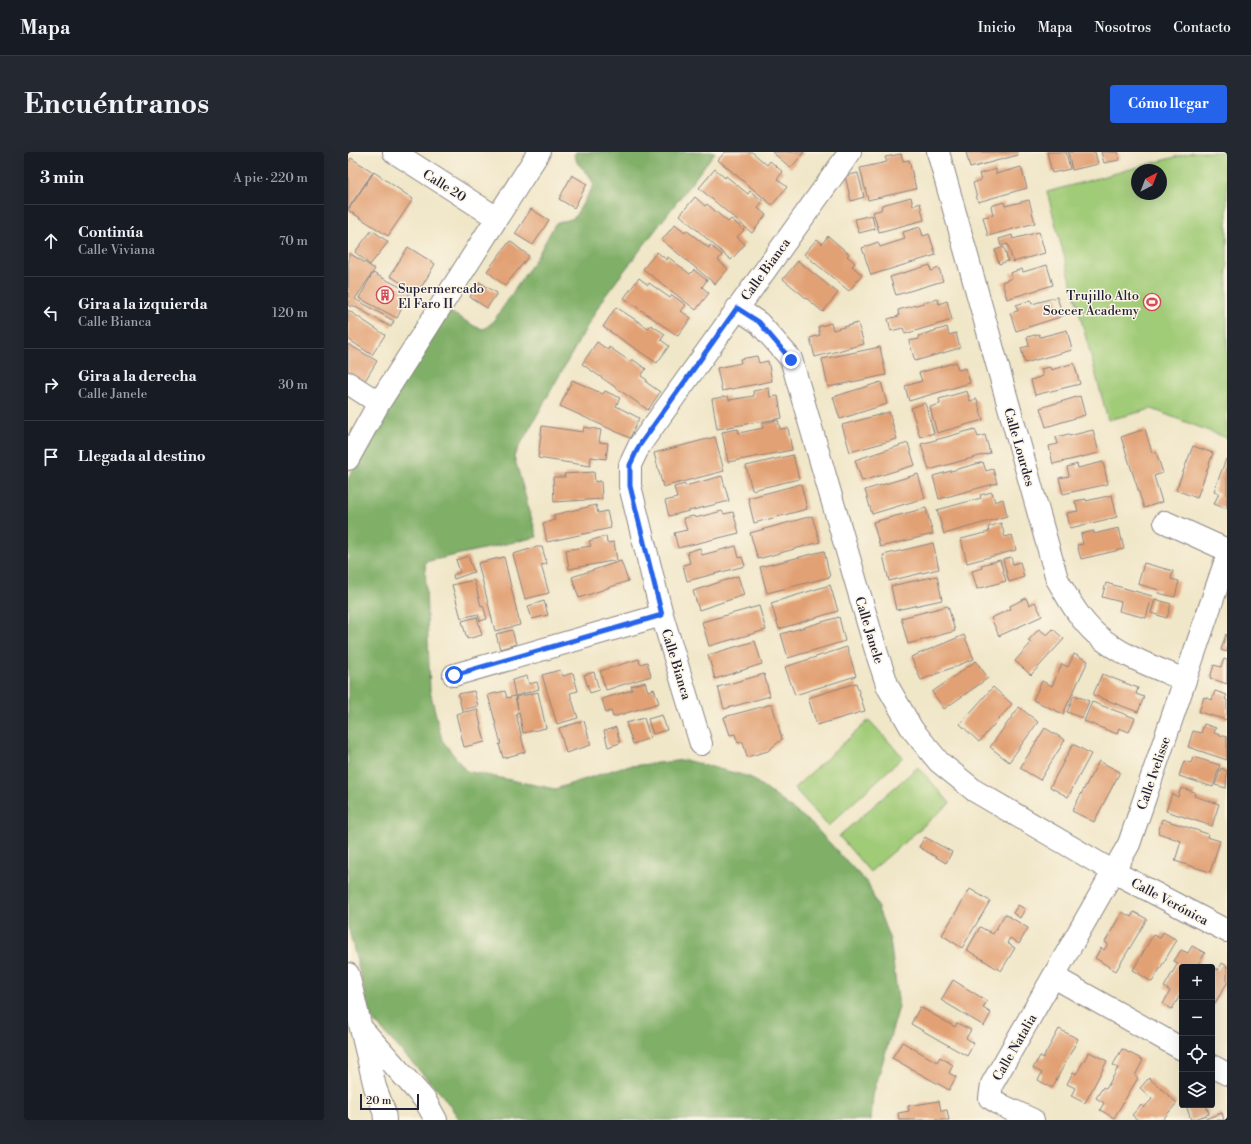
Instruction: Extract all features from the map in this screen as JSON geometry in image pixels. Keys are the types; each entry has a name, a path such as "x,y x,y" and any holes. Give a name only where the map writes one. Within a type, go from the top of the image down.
{"street":[{"name":"Calle 20","path":"394,152 497,218"},
{"path":"348,459 379,403 539,152"},
{"name":"Calle Bianca","path":"701,744 662,615 630,486 630,465 639,446 850,152"},
{"name":"Calle Lourdes","path":"938,152 1057,579 1075,610 1095,633 1118,651 1185,680"},
{"name":"Calle Janele","path":"737,308 759,322 791,360 876,654 888,688 912,729 939,762 975,791 1114,872"},
{"path":"348,383 379,403"},
{"path":"1166,522 1227,550"},
{"name":"Calle Ivelisse","path":"1054,977 1129,844 1227,557"},
{"path":"454,675 662,615"},
{"name":"Calle Verónica","path":"1114,872 1227,931"},
{"path":"348,974 375,1087 384,1111 385,1120"},
{"path":"1054,977 1179,1047"},
{"name":"Calle Natalia","path":"1033,1120 1003,1106 990,1098 992,1084 1054,977"},
{"path":"360,1026 425,1100 436,1120"},
{"path":"1215,1068 1227,1074"}],"green space":[{"path":"576,152 715,152 602,300 514,456 537,537 425,562 430,691 442,740 466,771 555,789 622,767 685,760 750,777 810,822 869,885 890,940 899,1007 873,1095 871,1120 460,1120 442,1095 371,1018 348,926 348,479 389,403 450,312 476,327 484,329 493,322 538,255 555,224 574,218 594,185 589,175 578,164 574,155"},
{"name":"Trujillo Alto Soccer Academy","path":"1193,152 1227,152 1227,438 1152,409 1108,420 1047,192 1131,169 1131,200 1167,200 1167,164 1149,164"},
{"path":"869,720 903,757 828,826 794,788"},
{"path":"918,767 950,803 870,872 839,836"}],"building":[{"path":"725,152 752,152 767,165 770,161 783,172 777,179 787,187 772,205 718,160"},
{"path":"772,152 804,152 791,168"},
{"path":"966,152 1017,152 1018,155 970,168"},
{"path":"1047,152 1066,152 1070,169 1052,173"},
{"path":"1068,152 1095,152 1098,164 1072,170"},
{"path":"1101,152 1118,152 1119,160 1104,163"},
{"path":"901,154 903,161 909,160 916,189 868,200 860,168 887,162 885,157"},
{"path":"351,158 373,172 348,209 348,163"},
{"path":"1021,167 1027,188 978,202 973,183 981,180 979,174 996,169 996,174"},
{"path":"715,169 748,194 750,191 763,201 758,208 766,215 752,233 699,188"},
{"path":"374,172 413,199 388,236 348,210"},
{"path":"858,173 864,197 851,201 845,176"},
{"path":"572,175 587,184 574,208 559,199"},
{"path":"695,197 705,206 707,204 728,222 731,219 744,230 737,237 745,244 731,260 680,215"},
{"path":"911,197 913,206 920,203 924,220 879,232 873,212 881,210 882,205"},
{"path":"1029,200 1035,223 988,236 983,217 993,215 991,206 1004,202 1005,206"},
{"path":"531,209 549,220 533,245 515,234"},
{"path":"872,215 875,229 859,233 855,219"},
{"path":"675,224 685,232 686,230 709,248 710,245 722,255 718,260 728,269 715,284 662,240"},
{"path":"920,227 923,236 929,234 936,255 871,275 862,248 878,242 880,247 905,239 903,232"},
{"path":"372,230 388,242 370,265 355,252"},
{"path":"1039,232 1045,253 1013,262 1008,244 1001,246 999,239 1012,235 1013,239"},
{"path":"828,236 849,254 847,256 855,263 852,266 862,275 849,291 804,254 817,239 822,244"},
{"path":"510,241 529,256 505,286 487,271"},
{"path":"408,247 435,264 418,293 390,276"},
{"path":"1004,247 1008,261 999,264 995,250"},
{"path":"657,252 667,260 668,257 690,274 694,270 707,280 702,287 709,293 696,310 643,269"},
{"path":"349,253 375,269 355,299 394,321 391,327 352,305 351,307 348,305"},
{"path":"798,261 838,293 823,312 783,279"},
{"path":"930,265 931,271 939,268 943,281 896,295 890,277"},
{"path":"1047,265 1053,285 1007,299 1002,282 1012,278 1010,273 1022,269 1023,272"},
{"name":"Supermercado El Faro II","path":"373,273 410,292 397,318 359,298"},
{"path":"639,278 648,285 649,283 670,298 672,295 686,305 681,311 691,318 678,336 624,298"},
{"path":"479,282 497,293 487,308 470,297"},
{"path":"1057,297 1063,316 1016,331 1010,313 1018,311 1016,305 1031,300 1032,304"},
{"path":"938,299 939,304 947,301 952,320 905,334 903,328 891,331 888,319 899,316 898,310"},
{"path":"616,307 648,328 651,325 665,334 661,340 669,346 657,363 603,327"},
{"path":"348,310 385,335 372,355 348,339"},
{"path":"831,323 833,330 858,323 864,344 815,357 810,338 820,335 818,327"},
{"path":"947,327 949,335 956,333 960,348 915,361 909,341 919,339 918,336"},
{"path":"1067,330 1072,350 1025,363 1021,348 1029,346 1027,337 1039,334 1040,337"},
{"path":"597,342 608,350 609,347 631,362 632,359 646,369 641,376 647,380 646,382 660,392 648,410 582,364"},
{"path":"348,344 377,361 363,384 348,374"},
{"path":"880,347 886,375 828,387 822,359"},
{"path":"757,356 759,363 768,361 772,381 722,391 717,368 741,363 740,359"},
{"path":"956,362 958,370 966,368 970,383 909,401 905,386 922,381 919,373"},
{"path":"1074,363 1080,384 1035,395 1031,380 1043,376 1041,369 1050,367 1051,370"},
{"path":"572,380 603,394 605,391 620,398 616,406 639,418 630,438 560,406"},
{"path":"881,382 887,404 840,419 833,397"},
{"path":"769,388 770,397 778,396 782,418 717,429 712,399 728,396 729,400 754,396 753,391"},
{"path":"967,391 970,401 977,399 983,420 937,433 930,407 940,404 939,399"},
{"path":"1080,396 1085,415 1046,427 1040,408"},
{"path":"925,403 934,433 920,437 911,408"},
{"path":"889,412 897,439 850,452 842,425"},
{"path":"778,420 780,429 788,428 792,450 728,462 722,432 738,429 739,433 763,428 762,423"},
{"path":"542,426 583,432 584,427 601,430 599,442 608,443 606,459 591,457 590,466 538,458"},
{"path":"975,429 978,437 985,435 990,453 929,470 921,444"},
{"path":"1145,429 1152,453 1156,452 1163,473 1154,476 1162,502 1144,508 1121,437"},
{"path":"1093,430 1099,453 1053,464 1049,446 1058,444 1056,437 1069,434 1069,436"},
{"path":"715,437 724,471 663,487 654,453"},
{"path":"908,443 915,465 862,481 855,460"},
{"path":"1193,446 1213,453 1197,498 1176,490"},
{"path":"793,455 799,479 752,490 746,466"},
{"path":"1226,459 1227,509 1214,504 1219,493 1214,491"},
{"path":"983,462 986,471 993,469 997,483 939,499 933,476"},
{"path":"1103,462 1108,484 1063,494 1059,478 1069,476 1067,467 1077,464 1078,468"},
{"path":"594,472 595,482 601,481 602,499 554,502 553,477 565,477 564,474"},
{"path":"918,474 925,498 872,514 865,490"},
{"path":"722,476 729,501 669,516 665,501 677,498 674,487 685,484 685,486"},
{"path":"801,484 807,509 754,523 748,498"},
{"path":"992,492 995,502 1003,499 1007,516 944,534 937,510 981,498 980,495"},
{"path":"1112,495 1117,517 1070,528 1067,513 1078,511 1075,501 1086,499 1086,501"},
{"path":"596,505 598,513 607,511 611,528 547,542 543,523 555,520 553,515"},
{"path":"926,508 933,534 880,547 873,522"},
{"path":"722,511 724,514 733,512 739,533 678,548 674,533 687,530 683,518 694,516 695,518"},
{"path":"812,516 820,542 758,559 750,533"},
{"path":"1001,523 1005,537 1012,535 1016,550 967,563 961,539 989,532 988,527"},
{"path":"1119,528 1124,549 1081,559 1077,545 1083,544 1081,534 1094,531 1094,534"},
{"path":"606,536 607,543 614,542 617,560 569,569 566,550 591,546 589,541"},
{"path":"933,543 939,569 889,581 883,555"},
{"path":"736,546 739,558 742,557 745,566 687,581 683,565 690,563 687,552 700,548 702,555"},
{"path":"542,547 547,564 541,565 549,593 525,599 513,554"},
{"path":"824,551 830,577 767,593 760,567"},
{"path":"468,556 474,572 454,579 453,575 460,572 456,560"},
{"path":"504,557 520,625 495,631 478,563"},
{"path":"1011,557 1013,564 1020,562 1024,577 1009,582 1003,559"},
{"path":"1000,560 1006,581 977,589 972,571 982,568 981,565"},
{"path":"621,561 628,581 579,598 572,577"},
{"path":"1144,563 1173,571 1171,579 1179,581 1175,597 1158,593 1159,590 1138,584"},
{"path":"738,576 744,595 699,610 693,591"},
{"path":"937,576 942,600 896,610 891,586"},
{"path":"474,580 481,606 483,605 487,619 480,621 478,614 461,618 452,585"},
{"path":"1106,583 1152,596 1146,618 1119,611 1121,602 1102,597"},
{"path":"830,585 838,611 779,629 771,603"},
{"path":"1026,598 1029,605 1035,602 1042,616 999,636 991,618 1011,609 1010,606"},
{"path":"1155,599 1171,604 1167,618 1151,613"},
{"path":"544,601 548,615 532,619 528,606"},
{"path":"759,606 766,630 709,646 702,622"},
{"path":"948,606 955,631 908,644 901,618"},
{"path":"477,617 482,635 467,639 462,621"},
{"path":"839,617 845,641 788,658 781,634"},
{"path":"1039,629 1047,635 1053,629 1064,639 1031,675 1015,661 1031,643 1028,641"},
{"path":"512,630 516,644 500,649 496,634"},
{"path":"1226,634 1227,635 1227,652 1221,650"},
{"path":"964,635 974,659 921,680 911,657"},
{"path":"755,641 762,664 715,679 708,655"},
{"path":"847,647 856,676 795,695 785,667"},
{"path":"1074,654 1088,661 1063,714 1033,700 1042,681 1052,686 1062,664 1068,667"},
{"path":"639,659 640,664 647,662 651,676 606,690 600,671"},
{"path":"1224,659 1227,660 1227,684 1210,678 1214,665 1221,667"},
{"path":"976,661 988,678 944,709 932,692"},
{"path":"560,670 563,676 573,673 578,691 570,693 578,718 557,724 542,675"},
{"path":"594,672 599,690 590,693 584,675"},
{"path":"764,674 770,696 724,709 718,687"},
{"path":"1102,674 1138,688 1136,694 1144,697 1138,712 1093,695"},
{"path":"527,676 529,684 537,682 539,689 515,696 512,680"},
{"path":"645,682 648,691 654,689 659,703 613,717 611,711 606,713 602,699 632,690 631,686"},
{"path":"856,683 865,711 817,725 808,698"},
{"path":"993,687 1012,704 979,742 960,724"},
{"path":"474,691 478,706 462,710 458,694"},
{"path":"505,691 507,698 515,696 518,709 516,697 538,692 546,728 523,733 519,712 516,713 525,752 503,758 499,744 501,744 488,695"},
{"path":"1215,691 1227,695 1225,699 1227,700 1227,720 1199,712 1204,697 1212,700"},
{"path":"1074,695 1089,701 1082,718 1067,712"},
{"path":"1092,702 1135,718 1129,732 1119,728 1117,734 1084,721"},
{"path":"772,704 782,739 768,751 747,757 743,742 738,743 735,734 730,735 724,717"},
{"path":"1019,707 1038,722 1009,762 990,747"},
{"path":"477,709 485,742 464,747 456,714"},
{"path":"662,715 667,730 653,734 648,719"},
{"path":"644,718 650,738 633,744 626,723"},
{"path":"584,721 591,745 566,753 559,728"},
{"path":"1204,724 1216,728 1214,733 1227,737 1227,760 1188,747 1193,731 1201,733"},
{"path":"616,727 620,743 608,747 604,731"},
{"path":"1045,728 1065,740 1040,780 1020,768"},
{"path":"1073,744 1091,754 1068,797 1050,787"},
{"path":"1193,757 1220,765 1213,787 1179,776 1184,761 1191,763"},
{"path":"1099,761 1120,772 1094,822 1072,811"},
{"path":"1221,768 1227,771 1226,788 1215,785"},
{"path":"1181,788 1195,792 1194,796 1219,804 1212,826 1166,811 1172,794 1178,797"},
{"path":"1162,819 1208,834 1207,837 1220,841 1210,872 1175,861 1181,841 1158,833"},
{"path":"925,837 952,852 946,863 919,847"},
{"path":"970,889 990,901 962,948 942,935"},
{"path":"1018,905 1025,909 1020,918 1013,913"},
{"path":"1122,912 1131,917 1134,912 1147,919 1116,971 1095,958 1101,948 1104,950 1108,944 1105,942"},
{"path":"1005,914 1028,928 1019,944 1010,938 1007,943 1015,948 1001,971 967,950 980,927 993,934"},
{"path":"1163,932 1177,940 1152,982 1133,970 1153,935 1160,938"},
{"path":"1192,946 1205,953 1199,964 1179,964 1179,997 1172,1009 1163,1004 1170,991 1164,987 1178,963 1174,961 1181,950 1188,953"},
{"path":"1222,963 1227,966 1227,983 1215,1003 1215,968 1218,970"},
{"path":"953,980 987,1001 983,1008 991,1013 984,1026 941,1000"},
{"path":"920,1007 955,1027 957,1023 971,1030 966,1038 974,1043 967,1056 911,1024"},
{"path":"1059,1029 1078,1039 1052,1088 1038,1080 1042,1073 1033,1068 1040,1056 1043,1058"},
{"path":"902,1042 937,1062 940,1057 953,1065 949,1073 956,1077 949,1090 892,1058"},
{"path":"1122,1049 1143,1060 1135,1076 1138,1078 1114,1118 1100,1110 1104,1103 1096,1098 1103,1087 1106,1089 1118,1068 1113,1065"},
{"path":"1089,1052 1107,1061 1085,1103 1071,1096 1075,1088 1067,1084 1073,1072 1076,1074"},
{"path":"1149,1078 1177,1103 1162,1120 1138,1120 1132,1115 1141,1105 1144,1108 1152,1099 1140,1088"},
{"path":"939,1101 941,1111 947,1110 949,1120 899,1120 898,1113 909,1111 908,1106"},
{"path":"1187,1108 1207,1108 1209,1114 1191,1120"},
{"path":"1222,1113 1224,1120 1202,1120"}],"place":[{"name":"Supermercado El Faro II","path":"385,295"},
{"name":"Trujillo Alto Soccer Academy","path":"1152,302"}],"route":[{"path":"454,675 662,615 630,486 630,465 639,446 737,308 759,322 791,360"}]}
